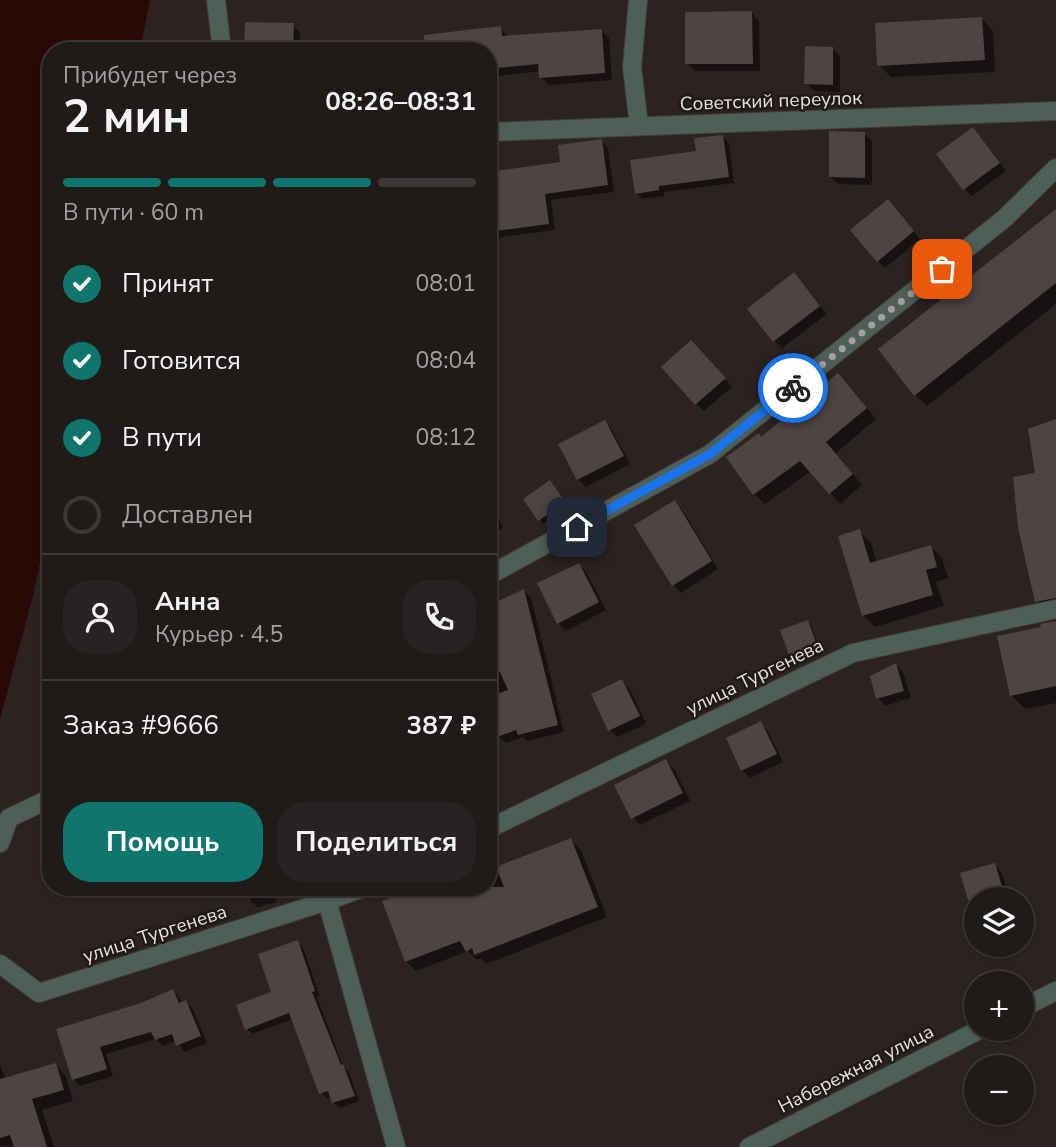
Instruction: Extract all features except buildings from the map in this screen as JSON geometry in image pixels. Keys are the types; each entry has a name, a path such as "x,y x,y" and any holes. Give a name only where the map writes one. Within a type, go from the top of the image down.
{"street":[{"path":"216,0 221,42"},
{"path":"638,0 632,67 639,127"},
{"name":"Советский переулок","path":"497,132 1056,111"},
{"path":"497,571 710,454 1005,218 1056,168"},
{"name":"улица Тургенева","path":"497,825 853,653 1056,609"},
{"path":"0,843 9,818 42,802"},
{"name":"улица Тургенева","path":"0,964 38,993 341,896"},
{"path":"327,901 396,1147"},
{"path":"1034,1002 1056,991"},
{"name":"Набережная улица","path":"749,1147 964,1038"}],"shaded area":[{"path":"0,0 150,0 142,42 42,42 42,552 0,719"}],"way so far":[{"path":"793,388 942,269"}],"route":[{"path":"577,527 710,454 793,388"}]}
